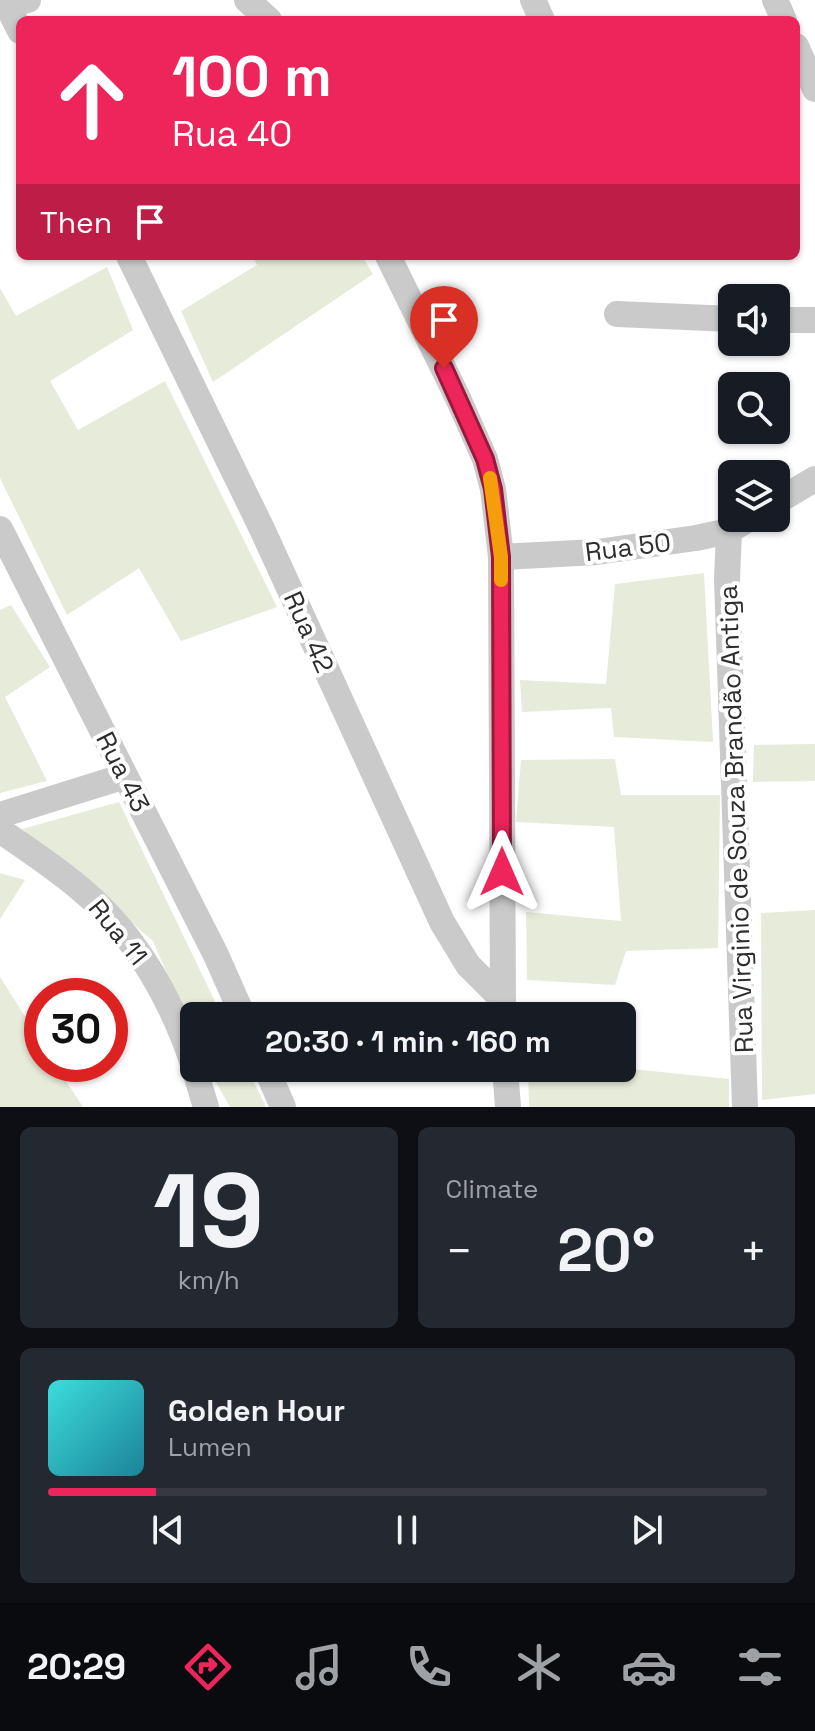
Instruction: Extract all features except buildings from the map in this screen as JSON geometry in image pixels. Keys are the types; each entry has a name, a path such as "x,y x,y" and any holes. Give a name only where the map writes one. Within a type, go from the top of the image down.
{"street":[{"path":"247,0 265,16"},
{"path":"800,55 815,89"},
{"name":"Rua 42","path":"131,260 262,529 412,862 468,965 499,1002"},
{"path":"390,260 457,396 485,459 493,489 501,557 503,1002"},
{"path":"617,314 718,318"},
{"path":"790,320 815,320"},
{"path":"790,494 815,479"},
{"name":"Rua 43","path":"0,529 216,955 237,1002"},
{"name":"Rua 50","path":"501,557 597,552 696,538 718,531"},
{"name":"Rua Virginio de Souza Brandão Antiga","path":"737,532 727,579 745,1107"},
{"path":"0,815 125,776"},
{"name":"Rua 11","path":"0,830 85,892 128,937 160,988 180,1030"},
{"name":"Rua 11","path":"198,1082 206,1107"},
{"path":"272,1082 283,1107"},
{"path":"505,1082 505,1103"}],"green space":[{"path":"254,260 364,260 373,274 213,382 181,311 257,265"},
{"path":"107,267 133,330 50,381 78,430 165,381 277,607 181,641 139,568 67,615 0,478 0,288 16,316"},
{"path":"704,573 713,742 614,737 611,708 522,712 520,680 606,684 615,584"},
{"path":"11,605 50,667 5,697 47,781 0,793 0,610"},
{"path":"815,744 815,781 753,782 754,745"},
{"path":"615,759 621,795 720,795 718,948 626,951 615,985 527,980 526,912 621,921 614,827 516,822 521,760"},
{"path":"119,802 215,1002 180,1004 153,941 22,829"},
{"path":"0,873 25,880 0,919"},
{"path":"815,910 815,1094 762,1100 761,913"},
{"path":"0,977 24,1015 24,1082 67,1082 83,1107 0,1107"},
{"path":"636,1069 729,1079 729,1107 529,1107 528,1082 636,1082"},
{"path":"216,1082 254,1082 266,1107 230,1107"}],"slow traffic":[{"path":"490,478 501,557 501,580"}],"route":[{"path":"444,368 485,459 493,489 501,557 502,872"}]}
